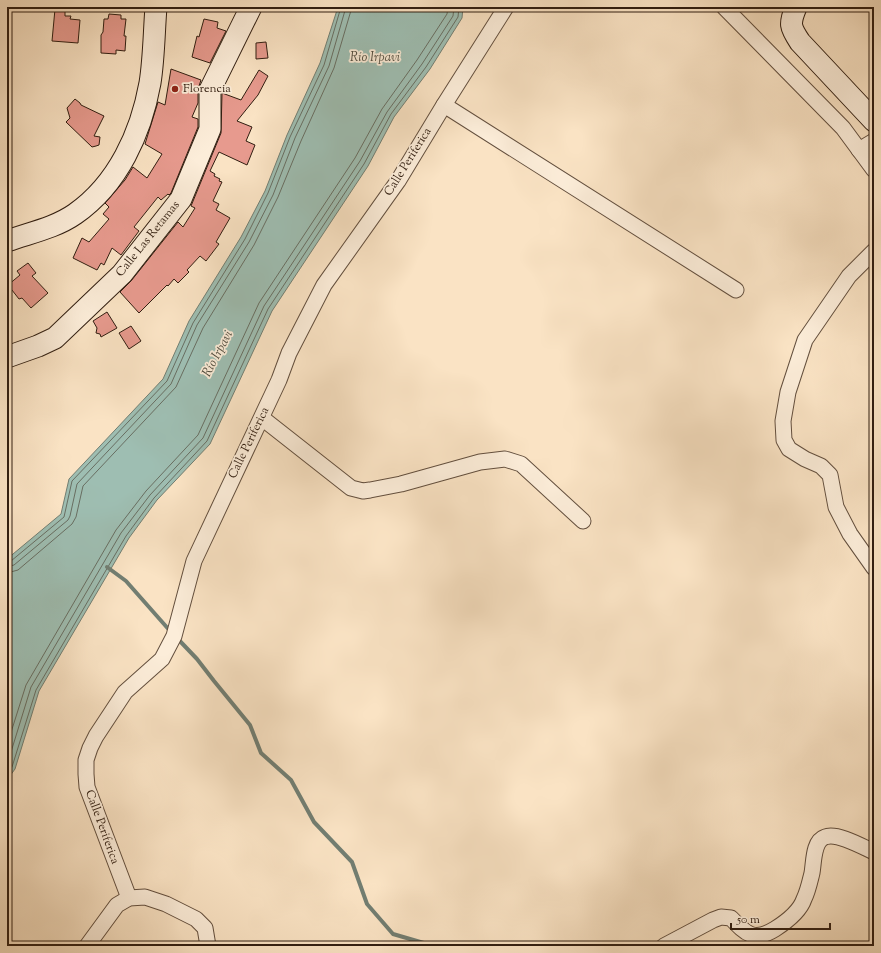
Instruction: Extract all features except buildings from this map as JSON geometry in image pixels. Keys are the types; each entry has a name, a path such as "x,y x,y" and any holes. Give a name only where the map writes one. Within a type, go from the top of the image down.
{"street":[{"path":"7,241 57,224 74,214 93,198 114,175 129,150 142,115 150,82 156,7"},
{"name":"Calle Las Retamas","path":"7,357 55,338 122,274 181,199 210,129 210,90 251,7"},
{"name":"Calle Periferica","path":"128,898 87,787 86,760 96,736 125,692 162,659 174,636 194,561 280,380 289,353 324,285 398,181 506,7"},
{"path":"724,7 843,128 874,170"},
{"path":"796,7 790,22 792,31 800,42 874,121"},
{"path":"444,105 736,290"},
{"path":"859,150 874,141"},
{"path":"874,251 849,276 806,340 788,392 783,421 784,440 789,449 805,459 822,466 830,475 836,507 850,534 874,568"},
{"path":"262,418 351,488 370,490 401,484 480,462 505,459 521,464 584,521"},
{"path":"664,946 721,917 731,918 742,929 753,936 763,935 781,926 804,900 819,841 826,836 851,841 874,852"},
{"path":"87,946 117,905 128,898 145,897 166,904 196,919 205,928 208,946"}],"water":[{"name":"Río Irpavi","path":"338,7 463,7 462,18 430,69 394,117 368,166 272,311 210,444 157,500 129,538 39,691 15,769 7,780 7,559 61,514 69,479 163,379 189,321 241,237 265,191 287,135 320,63"}],"waterway":[{"path":"107,567 126,581 171,632"},
{"path":"177,638 197,659 250,725 261,753 291,780 314,822 352,862 367,904 393,934 434,946"},
{"path":"646,946 650,944"}],"place":[{"name":"Florencia","path":"175,89"}]}
